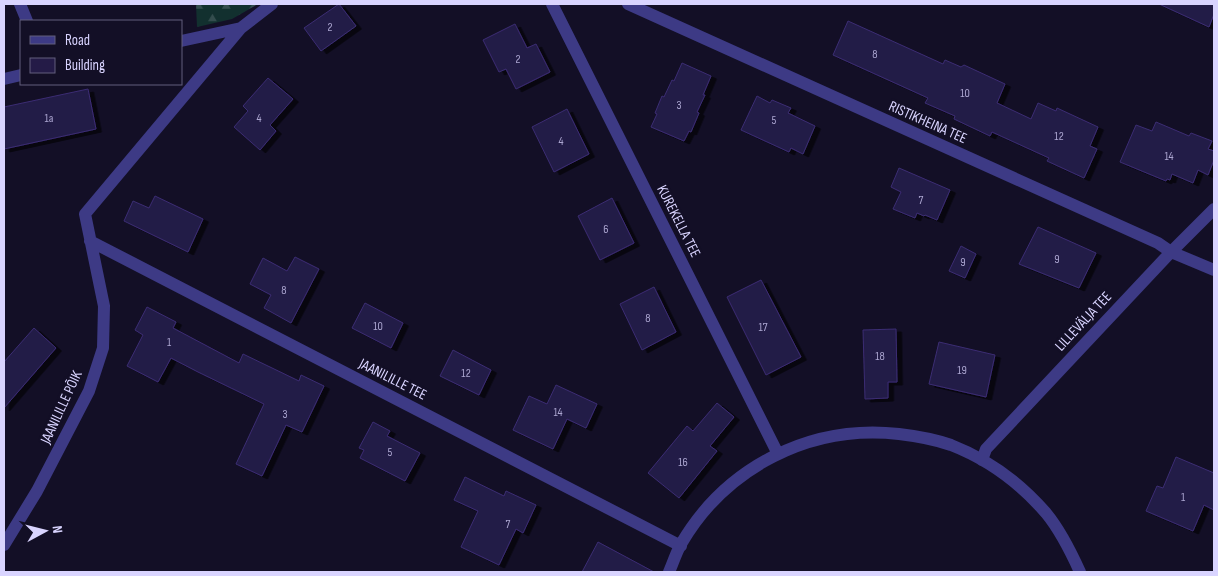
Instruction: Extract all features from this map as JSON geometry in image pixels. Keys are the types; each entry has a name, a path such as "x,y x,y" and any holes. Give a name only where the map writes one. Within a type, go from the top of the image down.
{"street":[{"path":"20,4 27,20"},
{"path":"182,41 241,28 272,4"},
{"name":"KUREKELLA TEE","path":"552,4 778,454"},
{"name":"RISTIKHEINA TEE","path":"628,4 1214,270"},
{"name":"JAANILILLE PÕIK","path":"4,544 37,491 89,392 103,348 104,306 85,214 241,28"},
{"path":"4,79 20,75"},
{"name":"LILLEVÄLJA TEE","path":"982,460 986,449 1171,252 1214,209"},
{"name":"JAANILILLE TEE","path":"90,241 681,546"},
{"path":"669,572 681,546 699,517 722,492 749,471 778,454 811,441 846,434 881,432 916,436 950,445 982,460 1017,484 1047,514 1070,549 1080,572"}],"green space":[{"path":"196,4 258,4 232,19 197,27"}],"building":[{"path":"339,4 356,26 321,51 304,28"},
{"path":"1159,4 1214,4 1214,14 1209,27"},
{"path":"848,21 943,64 945,60 961,67 964,65 1005,84 997,103 1031,119 1038,103 1056,111 1057,108 1098,127 1090,146 1097,149 1084,178 1047,161 1049,158 992,132 990,136 954,119 955,116 925,103 928,98 833,55"},
{"path":"515,24 527,48 536,44 550,72 516,89 506,69 499,72 483,40"},
{"path":"682,63 711,76 697,112 699,113 691,132 689,131 684,141 651,127 662,96 664,97 672,80 674,81"},
{"path":"268,78 293,99 270,125 276,131 260,150 234,127 248,111 243,106"},
{"path":"88,89 96,129 4,149 4,107"},
{"path":"757,96 770,103 772,100 791,108 788,113 815,126 803,154 791,148 789,152 741,130"},
{"path":"567,109 589,154 554,172 532,127"},
{"path":"1156,122 1189,136 1191,133 1212,141 1208,149 1214,151 1214,160 1208,175 1198,170 1193,183 1172,174 1170,180 1167,179 1166,181 1120,162 1136,125 1152,131"},
{"path":"899,168 950,190 937,220 917,213 915,218 893,209 901,192 891,187"},
{"path":"155,196 203,219 188,252 124,221 133,201 149,208"},
{"path":"612,198 634,243 600,260 578,216"},
{"path":"1038,227 1096,253 1079,288 1019,264"},
{"path":"961,246 976,254 965,278 949,271"},
{"path":"295,257 319,269 291,323 264,308 271,295 250,284 263,258 287,271"},
{"path":"761,280 801,357 766,375 727,297"},
{"path":"654,287 676,332 642,350 620,304"},
{"path":"365,303 403,323 391,348 352,328"},
{"path":"147,307 176,322 173,328 239,363 243,354 299,381 301,375 324,386 302,432 286,425 262,476 236,464 264,404 171,358 158,382 127,366 143,335 135,330"},
{"path":"34,328 56,348 4,408 4,362"},
{"path":"896,329 897,382 888,382 888,398 865,399 863,330"},
{"path":"939,342 995,355 986,397 929,384"},
{"path":"453,350 491,370 479,395 440,376"},
{"path":"556,385 597,404 586,428 567,419 553,449 513,430 529,396 547,404"},
{"path":"717,403 734,417 710,446 717,451 679,498 648,473 687,426 693,431"},
{"path":"373,422 390,431 387,436 420,453 405,481 360,458 364,450 359,448"},
{"path":"1176,457 1214,473 1214,510 1204,505 1193,531 1146,511 1157,486 1163,488"},
{"path":"465,477 504,496 506,491 536,505 523,533 516,529 499,565 461,547 478,511 454,500"},
{"path":"598,542 654,572 582,572"}]}
